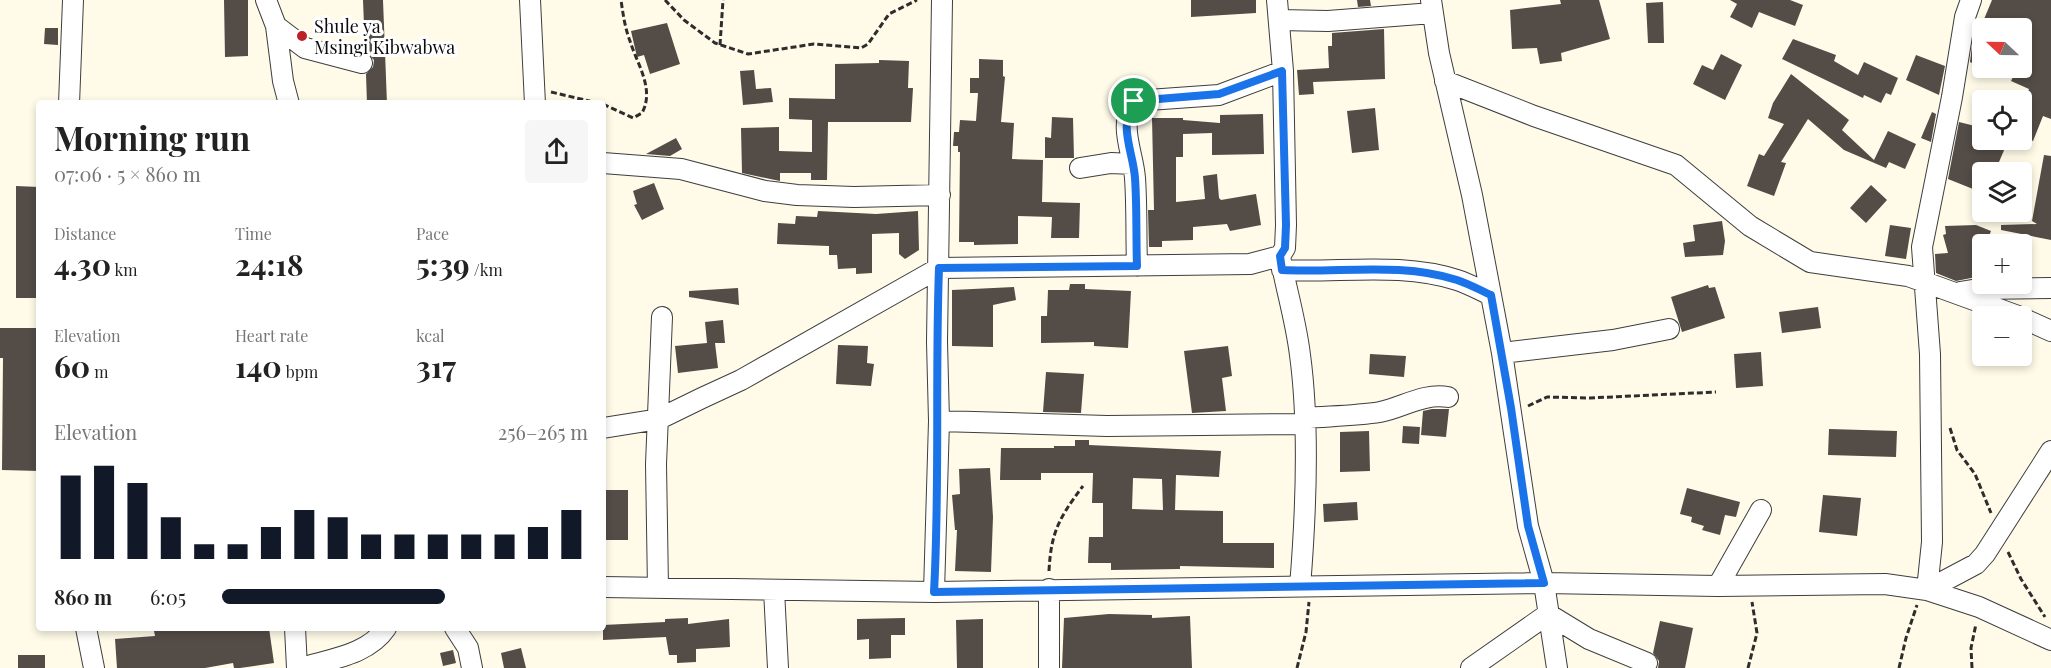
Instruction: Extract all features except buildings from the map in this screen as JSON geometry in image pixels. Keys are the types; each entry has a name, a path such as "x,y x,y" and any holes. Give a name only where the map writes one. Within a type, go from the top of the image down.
{"street":[{"path":"69,100 73,0"},
{"path":"266,0 276,26 283,81 289,100"},
{"path":"530,0 535,96"},
{"path":"934,592 939,421 937,342 942,0"},
{"path":"1277,0 1282,71 1286,225 1285,248 1281,263 1291,299 1301,357 1305,421 1305,587"},
{"path":"1924,589 1932,542 1930,354 1922,247 1952,97 1965,17 1971,0"},
{"path":"1279,20 1328,21 1432,6 1445,81 1472,195 1502,353 1528,526 1544,583 1557,668"},
{"path":"276,26 305,48 362,63"},
{"path":"1137,266 1135,175 1127,144 1126,124 1131,106 1136,100 1219,94 1282,71"},
{"path":"1445,81 1534,116 1676,165 1750,226 1810,262 1838,268 1890,272 1925,281 1991,306"},
{"path":"606,163 681,169 765,191 797,195 854,197 940,195"},
{"path":"1080,168 1111,163 1132,164"},
{"path":"606,428 659,419 741,380 939,268 1281,263 1428,274 1456,280 1491,295"},
{"path":"1957,293 1978,290 2051,288"},
{"path":"658,588 656,464 662,317"},
{"path":"2032,322 2051,331"},
{"path":"1502,353 1613,340 1670,329"},
{"path":"939,421 1107,426 1305,421 1380,411 1422,397 1448,397"},
{"path":"1924,589 1976,564 2000,534 2051,451"},
{"path":"1718,586 1761,510"},
{"path":"606,587 934,592 1544,583 1718,586 1884,584 1924,589 1979,607 2050,639"},
{"path":"1049,589 1049,668"},
{"path":"774,590 778,668"},
{"path":"1548,614 1589,639 1647,663"},
{"path":"1471,668 1548,614"},
{"path":"87,631 94,668"},
{"path":"295,631 299,668 358,651 371,645 383,631"},
{"path":"457,631 468,648 472,668"}],"path":[{"path":"606,105 633,118 642,113 646,97 645,82 627,32 621,0"},
{"path":"665,0 699,32 720,45 748,54 814,45 861,48 868,44 889,14 917,0"},
{"path":"720,45 723,0"},
{"path":"535,96 569,100"},
{"path":"1511,408 1534,405 1547,397 1601,398 1716,392"},
{"path":"1949,427 1957,450 1975,474 2021,579 2045,618 2050,639"},
{"path":"1049,589 1053,533 1059,519 1083,486"},
{"path":"1748,586 1757,626 1748,668"},
{"path":"1297,668 1306,632 1305,587"},
{"path":"1899,668 1906,638 1924,589"},
{"path":"1972,668 1971,648 1979,607"}],"place":[{"name":"Shule ya Msingi Kibwabwa","path":"302,36"}],"route":[{"path":"1282,71 1286,225 1285,248 1280,256 1282,270 1312,272 1333,269 1394,270 1428,274 1456,280 1491,295 1511,408 1528,526 1544,583 1300,588 1122,587 934,592 938,523 939,268 1137,266 1135,175 1127,144 1126,124 1134,101 1219,94 1233,91 1282,71"}]}
